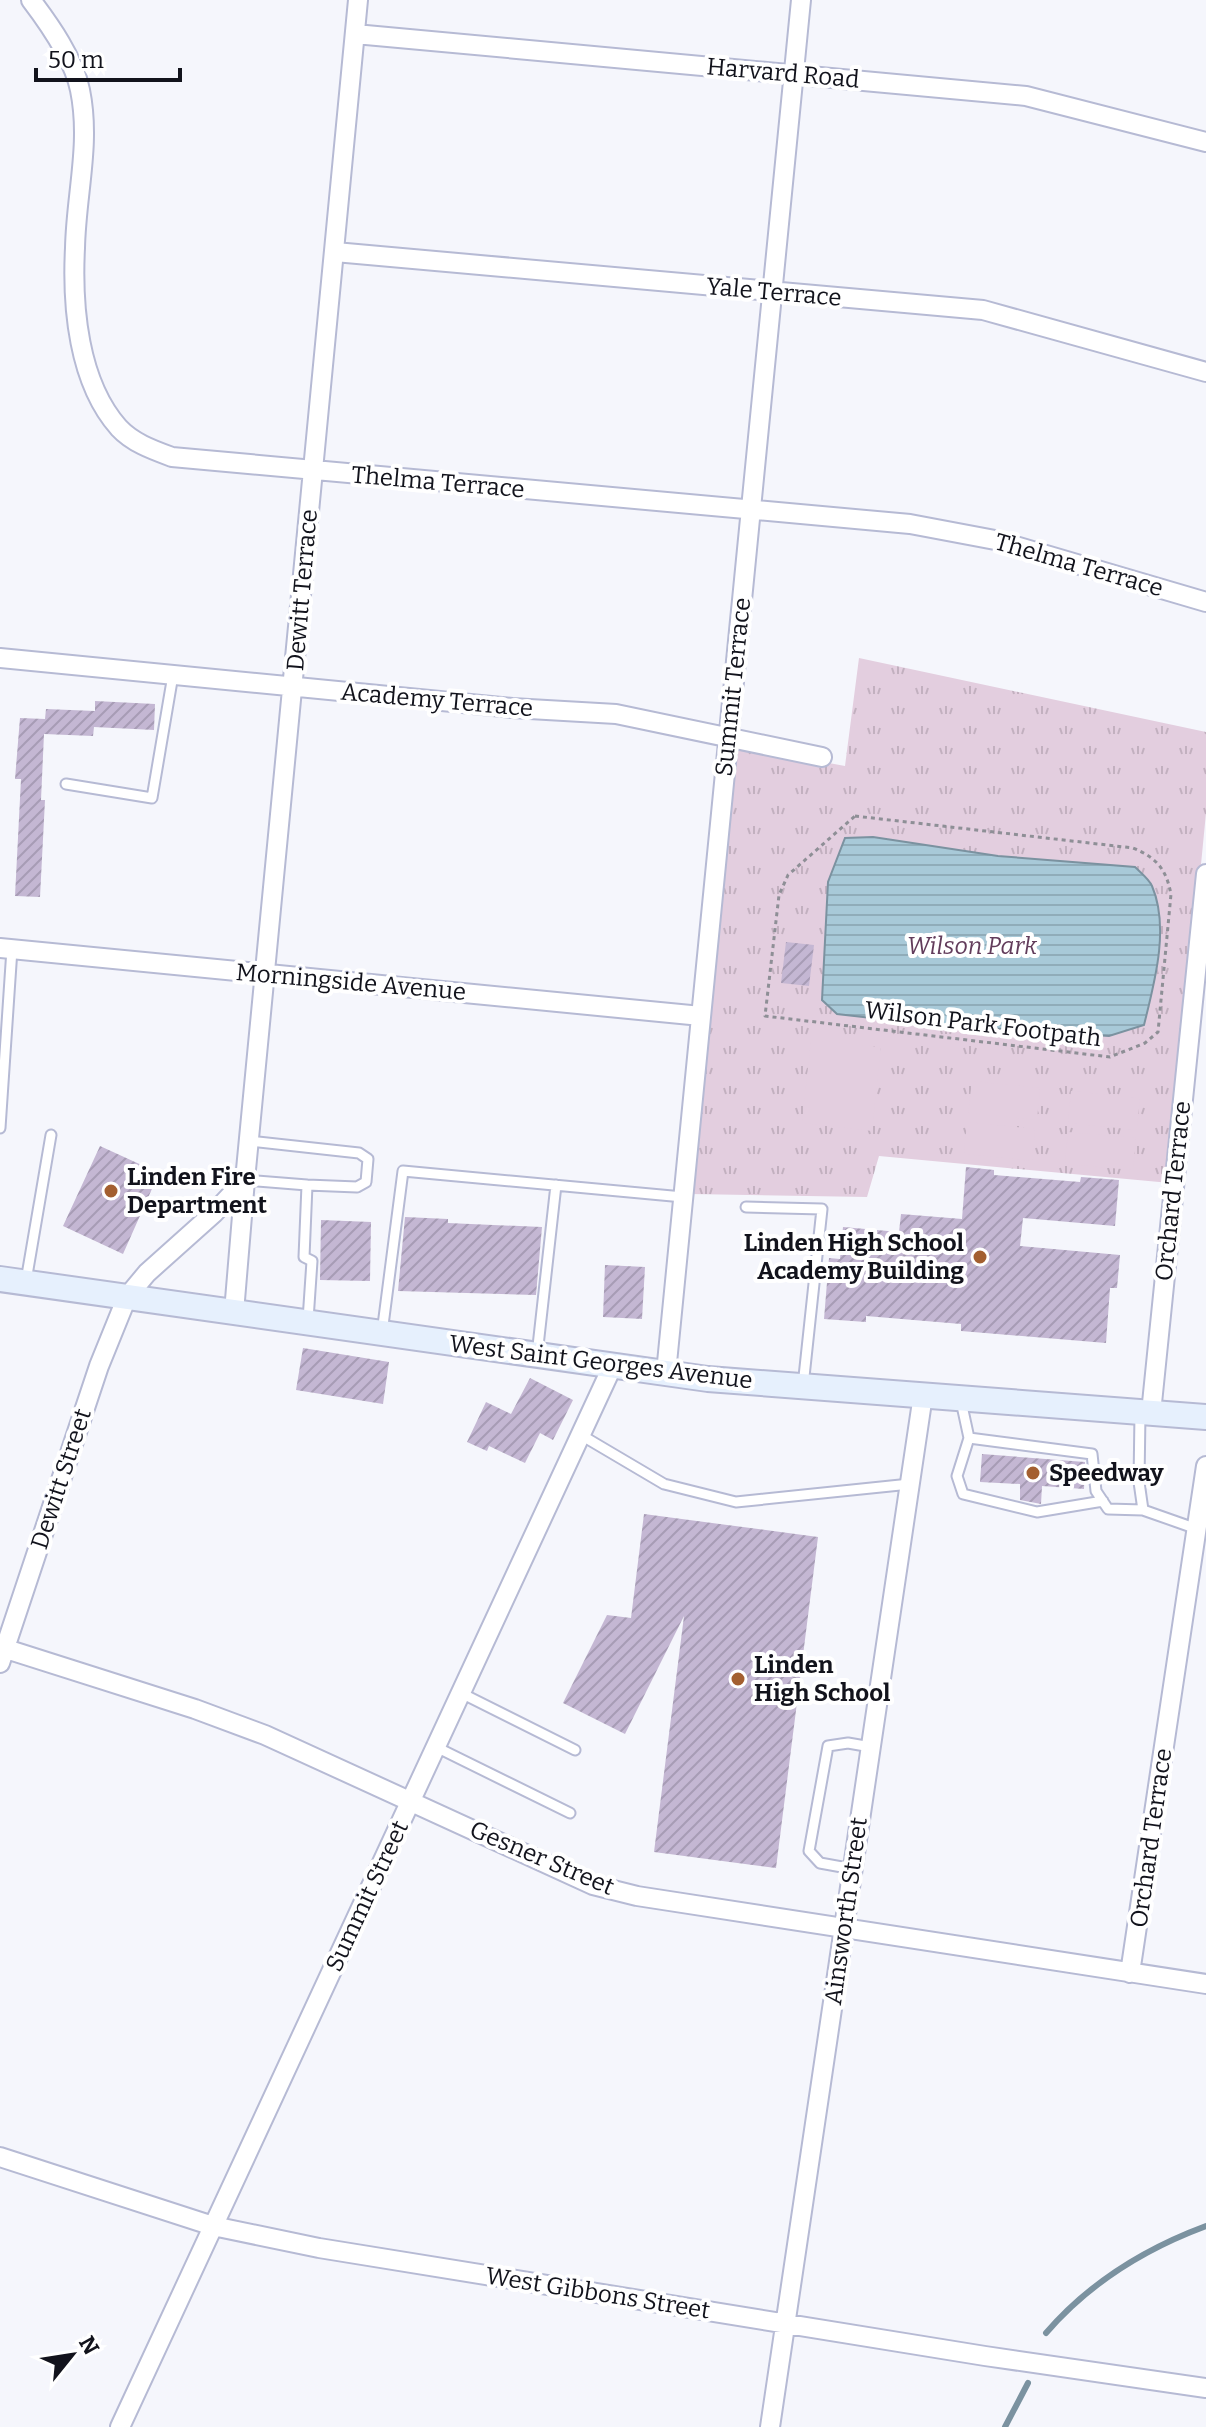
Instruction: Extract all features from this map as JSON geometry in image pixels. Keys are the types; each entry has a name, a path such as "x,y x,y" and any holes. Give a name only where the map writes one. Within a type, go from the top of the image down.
{"main road":[{"name":"West Saint Georges Avenue","path":"0,1279 666,1373 1206,1417"}],"street":[{"name":"Thelma Terrace","path":"31,0 70,62 80,88 85,163 74,247 76,313 89,371 101,400 119,428 142,446 172,457 910,524 995,540 1206,602"},
{"name":"Dewitt Terrace","path":"234,1312 358,0"},
{"name":"Summit Terrace","path":"666,1373 801,0"},
{"name":"Harvard Road","path":"355,34 1026,96 1206,142"},
{"name":"Yale Terrace","path":"335,252 983,310 1206,372"},
{"name":"Academy Terrace","path":"0,658 616,714 822,757"},
{"name":"Orchard Terrace","path":"1146,1412 1206,874"},
{"name":"Morningside Avenue","path":"6,949 266,976 514,995 701,1016"},
{"path":"127,1297 147,1273 214,1213 245,1180"},
{"name":"Dewitt Street","path":"2,1653 99,1366 127,1297"},
{"name":"Summit Street","path":"120,2427 613,1365"},
{"name":"Ainsworth Street","path":"770,2427 923,1395"},
{"name":"Orchard Terrace","path":"1130,1973 1206,1466"},
{"name":"Gesner Street","path":"2,1653 209,1714 265,1735 593,1885 637,1896 1206,1984"},
{"name":"West Gibbons Street","path":"0,2157 213,2226 319,2248 785,2324 1206,2388"}],"lane":[{"path":"66,784 152,798 173,675"},
{"path":"0,1128 6,949"},
{"path":"26,1281 51,1135"},
{"path":"245,1180 357,1187 366,1182 368,1159 359,1153 250,1141"},
{"path":"382,1333 403,1171 683,1197"},
{"path":"307,1185 304,1257 312,1261 308,1322"},
{"path":"537,1355 556,1185"},
{"path":"746,1207 822,1209 803,1386"},
{"path":"960,1398 969,1438 957,1476 963,1494 1037,1512 1103,1501"},
{"path":"1143,1510 1139,1482 1146,1412"},
{"path":"581,1435 664,1484 736,1502 910,1484"},
{"path":"969,1438 1092,1454 1096,1491 1108,1509 1143,1510 1197,1529"},
{"path":"461,1693 575,1750"},
{"path":"853,1869 820,1863 809,1851 828,1746 871,1747"},
{"path":"436,1747 570,1813"}],"path":[{"name":"Wilson Park Footpath","path":"855,816 867,816 1133,848 1152,856 1167,874 1171,894 1158,1032 1145,1043 1110,1057 765,1016 779,895 788,875 844,823 855,816"}],"green space":[{"name":"Wilson Park","path":"859,658 1206,732 1206,813 1170,1183 879,1156 867,1197 690,1194 732,745 845,766"},
{"path":"811,1040 881,1047 872,1131 802,1123"},
{"path":"972,1081 1040,1088 1037,1120 968,1113"},
{"path":"1071,1091 1140,1098 1137,1130 1068,1123"},
{"path":"967,1122 1035,1129 1032,1161 964,1154"},
{"path":"1068,1132 1136,1138 1133,1170 1065,1164"}],"water":[{"path":"873,837 998,856 1135,867 1152,886 1160,920 1158,956 1144,1025 1109,1036 915,1023 837,1014 822,1000 828,882 845,838"}],"building":[{"path":"95,701 155,704 154,730 94,727 93,736 44,734 41,800 45,800 40,897 15,896 21,779 15,779 20,718 45,719 46,709 95,711"},
{"path":"786,942 814,945 809,986 781,983"},
{"path":"100,1146 159,1173 123,1254 63,1226"},
{"name":"Linden High School Academy Building","path":"966,1167 994,1170 994,1175 1080,1182 1081,1177 1119,1180 1115,1226 1023,1218 1020,1246 1120,1255 1117,1288 1110,1288 1106,1343 961,1331 961,1324 866,1316 866,1322 824,1319 829,1258 840,1259 843,1227 899,1232 901,1214 962,1219"},
{"path":"405,1217 448,1219 448,1223 542,1227 536,1295 398,1291"},
{"path":"321,1220 371,1222 370,1281 320,1280"},
{"path":"605,1265 645,1267 642,1319 603,1317"},
{"path":"303,1348 389,1362 383,1404 296,1390"},
{"path":"530,1378 573,1400 553,1440 540,1433 525,1463 489,1446 487,1451 467,1442 486,1402 511,1414"},
{"path":"982,1454 1085,1462 1084,1489 1042,1486 1041,1504 1020,1500 1020,1484 980,1482"},
{"name":"Linden High School","path":"644,1514 818,1537 776,1868 654,1852 684,1616 625,1734 563,1703 607,1615 631,1618"}],"waterway":[{"path":"1046,2333 1081,2298 1119,2269 1161,2245 1206,2226"},
{"path":"1005,2427 1028,2383"}],"place":[{"name":"Linden Fire Department","path":"111,1191"},
{"name":"Linden High School Academy Building","path":"980,1257"},
{"name":"Speedway","path":"1033,1473"},
{"name":"Linden High School","path":"738,1679"}]}
